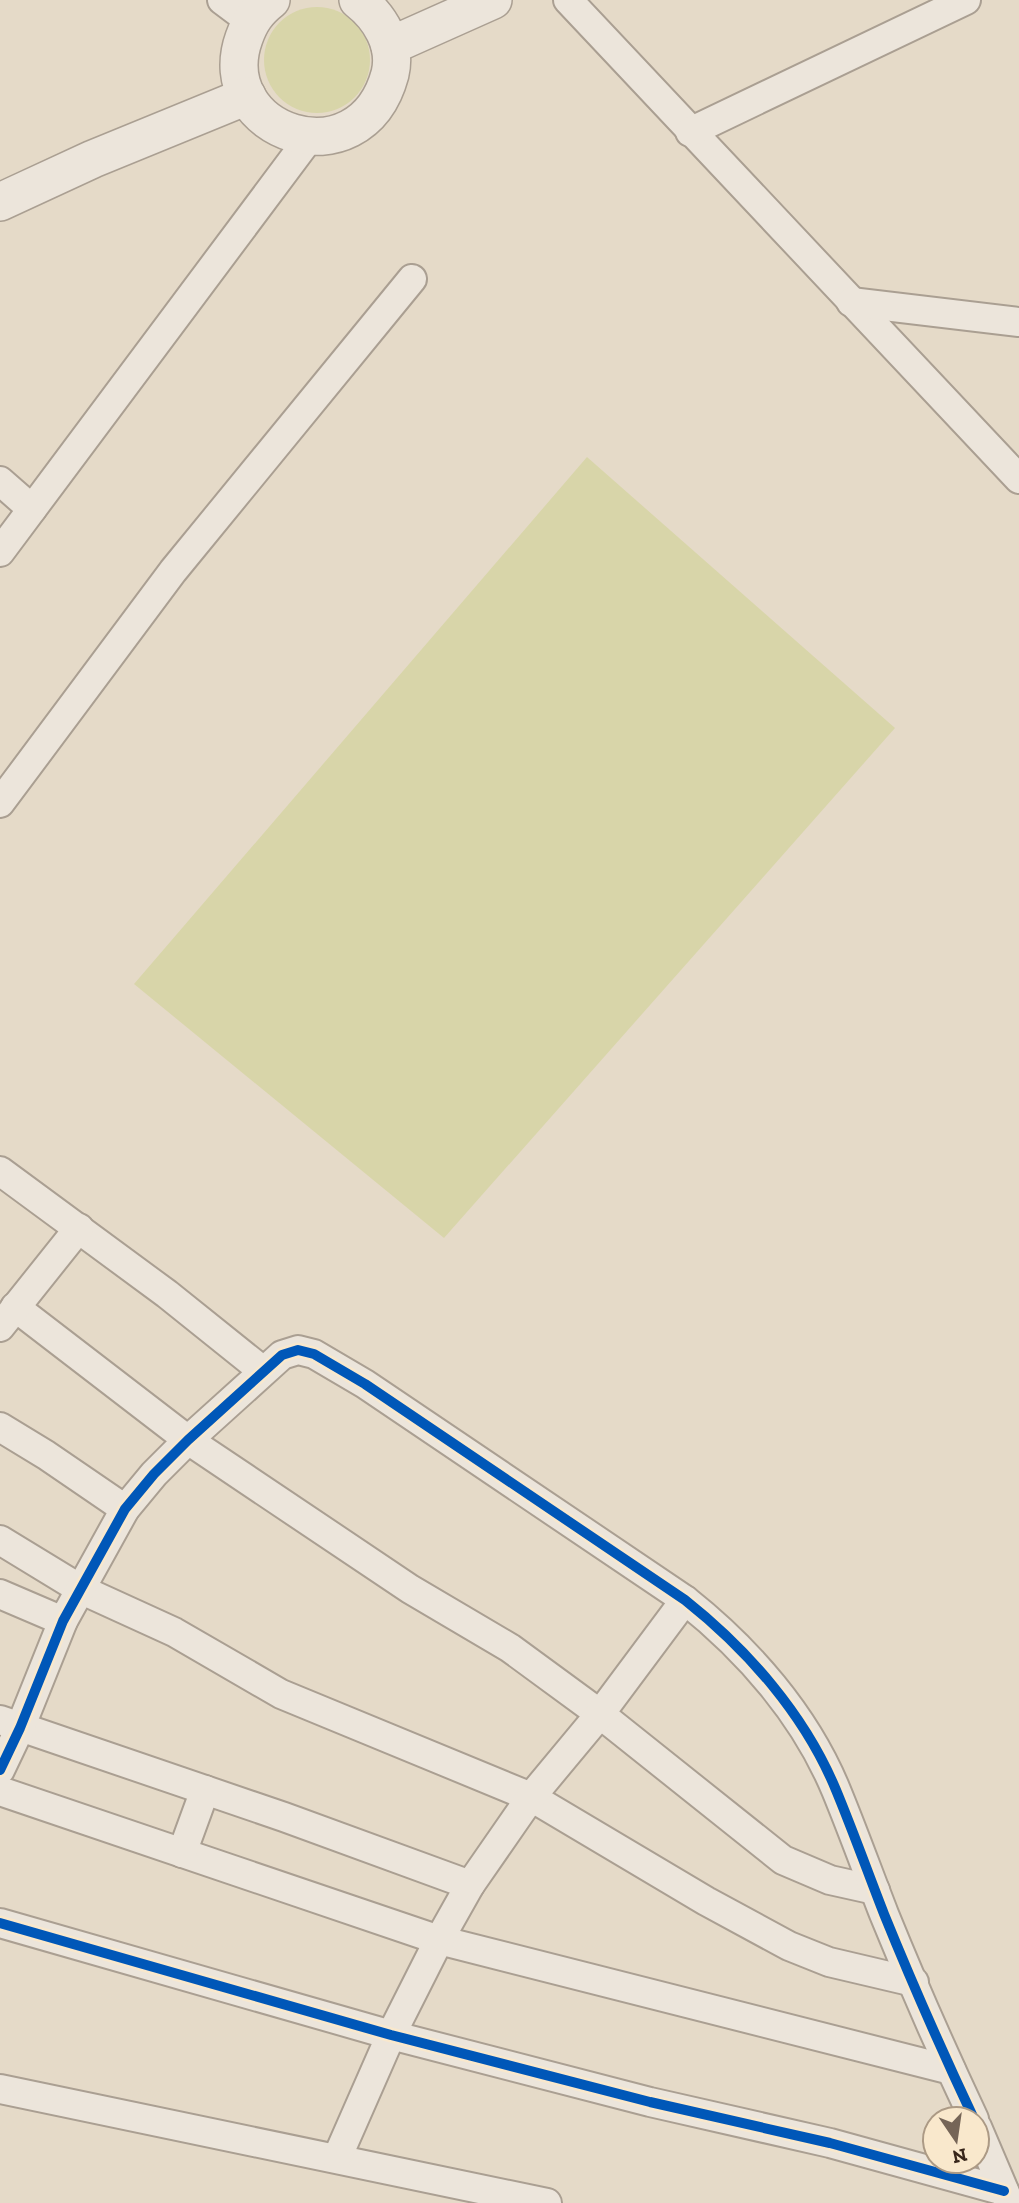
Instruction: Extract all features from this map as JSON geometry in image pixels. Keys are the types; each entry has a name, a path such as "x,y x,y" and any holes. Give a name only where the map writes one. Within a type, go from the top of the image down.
{"street":[{"path":"390,46 493,0"},
{"path":"568,0 1019,479"},
{"path":"691,132 967,0"},
{"path":"248,7 239,50 239,74 247,96 263,118 286,132 310,137 333,135 355,126 372,111 385,92 391,69 390,46 374,3"},
{"path":"0,201 93,159 247,96"},
{"path":"0,552 310,137"},
{"path":"0,803 173,571 412,279"},
{"path":"852,302 1019,322"},
{"path":"0,481 32,509"},
{"path":"0,1171 167,1294 263,1371"},
{"path":"79,1228 8,1317 399,1582 510,1648 600,1714 783,1860 830,1880 874,1890"},
{"path":"0,1770 10,1724 125,1509 154,1474 188,1440 282,1355 298,1350 314,1354 365,1384 685,1600 712,1621 746,1655 810,1737 836,1788 874,1890 967,2105"},
{"path":"0,1427 125,1509"},
{"path":"0,1540 82,1590 174,1632 281,1694 531,1797 706,1901 789,1946 829,1962 914,1982"},
{"path":"0,1594 63,1621"},
{"path":"337,2158 391,2035 470,1885 531,1797 600,1714 685,1600"},
{"path":"10,1724 205,1790 470,1885"},
{"path":"182,1853 205,1790"},
{"path":"0,1791 439,1940 951,2070"},
{"path":"0,1923 391,2035 650,2102 830,2143 1007,2197"},
{"path":"0,2089 547,2203"},
{"path":"991,2160 1007,2197"}],"shaded area":[{"path":"317,7 337,11 354,23 366,40 370,60 366,80 354,97 337,109 317,113 297,109 280,97 268,80 264,60 268,40 280,23 297,11"},
{"path":"587,457 895,728 444,1238 134,984"}],"cycle path":[{"path":"0,1770 63,1621 125,1509 154,1474 188,1440 282,1355 298,1350 314,1354 365,1384 685,1600 752,1662 791,1710 823,1762 905,1966 968,2105"},
{"path":"0,1923 391,2035 650,2102 830,2143 1004,2191"}]}
